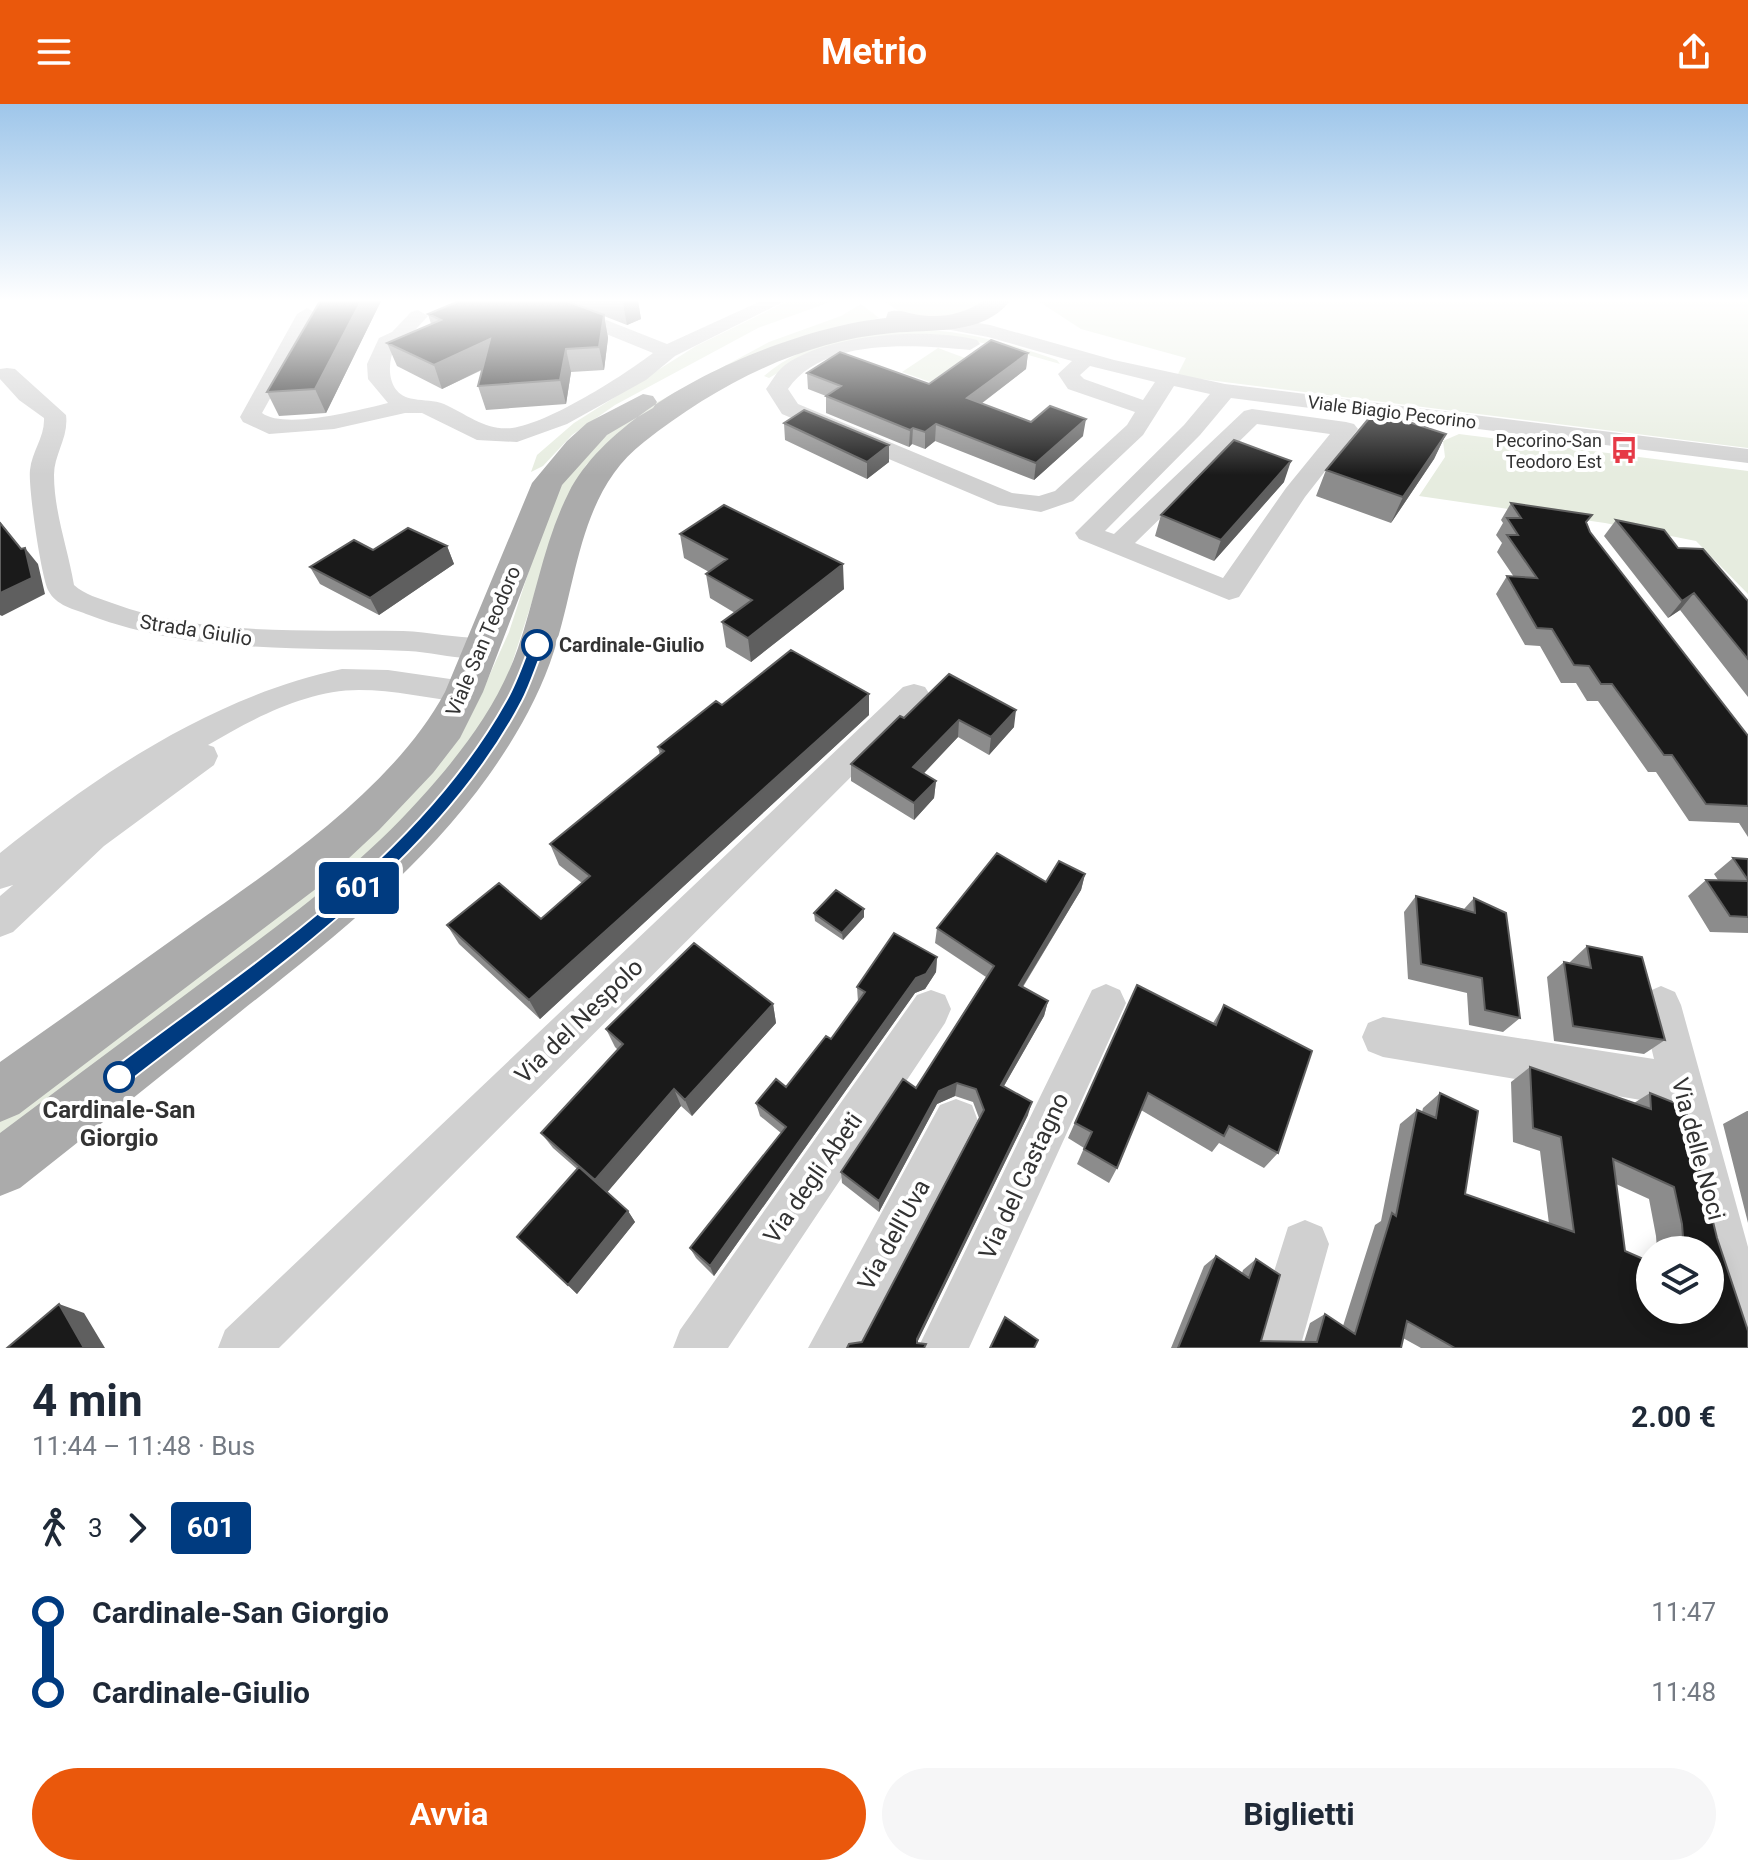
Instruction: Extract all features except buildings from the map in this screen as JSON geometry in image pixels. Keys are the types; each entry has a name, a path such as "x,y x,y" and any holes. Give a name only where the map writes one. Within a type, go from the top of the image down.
{"main road":[{"name":"Viale San Teodoro","path":"0,1095 301,874 364,818 418,762 446,727 464,692 547,483 577,447 615,418 720,359"},
{"path":"0,1168 329,914 375,874 443,802 488,744 515,700 537,645 576,515 591,481 615,451 671,412 765,359"}],"street":[{"path":"282,359 251,413 254,421 269,427 334,422 405,406 434,408 485,435 517,435 559,419 638,375 659,359"},
{"path":"380,359 376,373 380,386 405,406"},
{"path":"812,359 785,376 777,389 790,409 1007,500 1030,505 1064,496 1135,430 1168,379"},
{"path":"1039,359 1077,366 1076,384 1150,410"},
{"name":"Viale Biagio Pecorino","path":"1066,359 1077,366 1225,391 1748,456"},
{"name":"Strada Giulio","path":"7,374 27,395 55,415 57,425 42,469 43,488 61,588 71,598 155,628 204,634 268,640 421,641 463,649 482,648"},
{"path":"1118,545 1252,416 1346,429 1295,493 1229,591 1088,533 1192,430 1225,391"},
{"path":"0,874 132,776 253,708 316,684 366,680 464,692"},
{"path":"0,920 92,836 246,724 316,684"},
{"name":"Via del Nespolo","path":"243,1348 914,695"},
{"name":"Via del Castagno","path":"943,1348 1106,1003"},
{"name":"Via delle Noci","path":"1661,1005 1748,1339"},
{"name":"Via degli Abeti","path":"698,1348 931,1009"},
{"path":"1383,1037 1682,1085"},
{"name":"Via dell'Uva","path":"833,1348 956,1121"},
{"path":"1275,1348 1305,1244"}],"shaded area":[{"path":"675,359 700,359 615,405 572,435 543,466 531,472 537,455 574,423"},
{"path":"737,359 752,359 619,434 586,465 564,503 506,682 471,742 389,840 0,1143 0,1120 476,705 509,632 551,503 572,463 628,418"},
{"path":"789,359 801,359 769,378 764,376"},
{"path":"921,359 963,359 930,382 902,372"},
{"path":"1185,359 1748,359 1748,448 1177,376"},
{"path":"1459,434 1748,471 1748,594 1696,541 1605,523 1419,496 1445,457 1443,441"}],"bus line":[{"name":"601","path":"119,1077 329,914 423,826 488,744 515,700 537,645"}],"place":[{"name":"Pecorino-San Teodoro Est","path":"1624,450"},
{"name":"Cardinale-Giulio","path":"537,645"},
{"name":"Cardinale-San Giorgio","path":"119,1077"}]}
